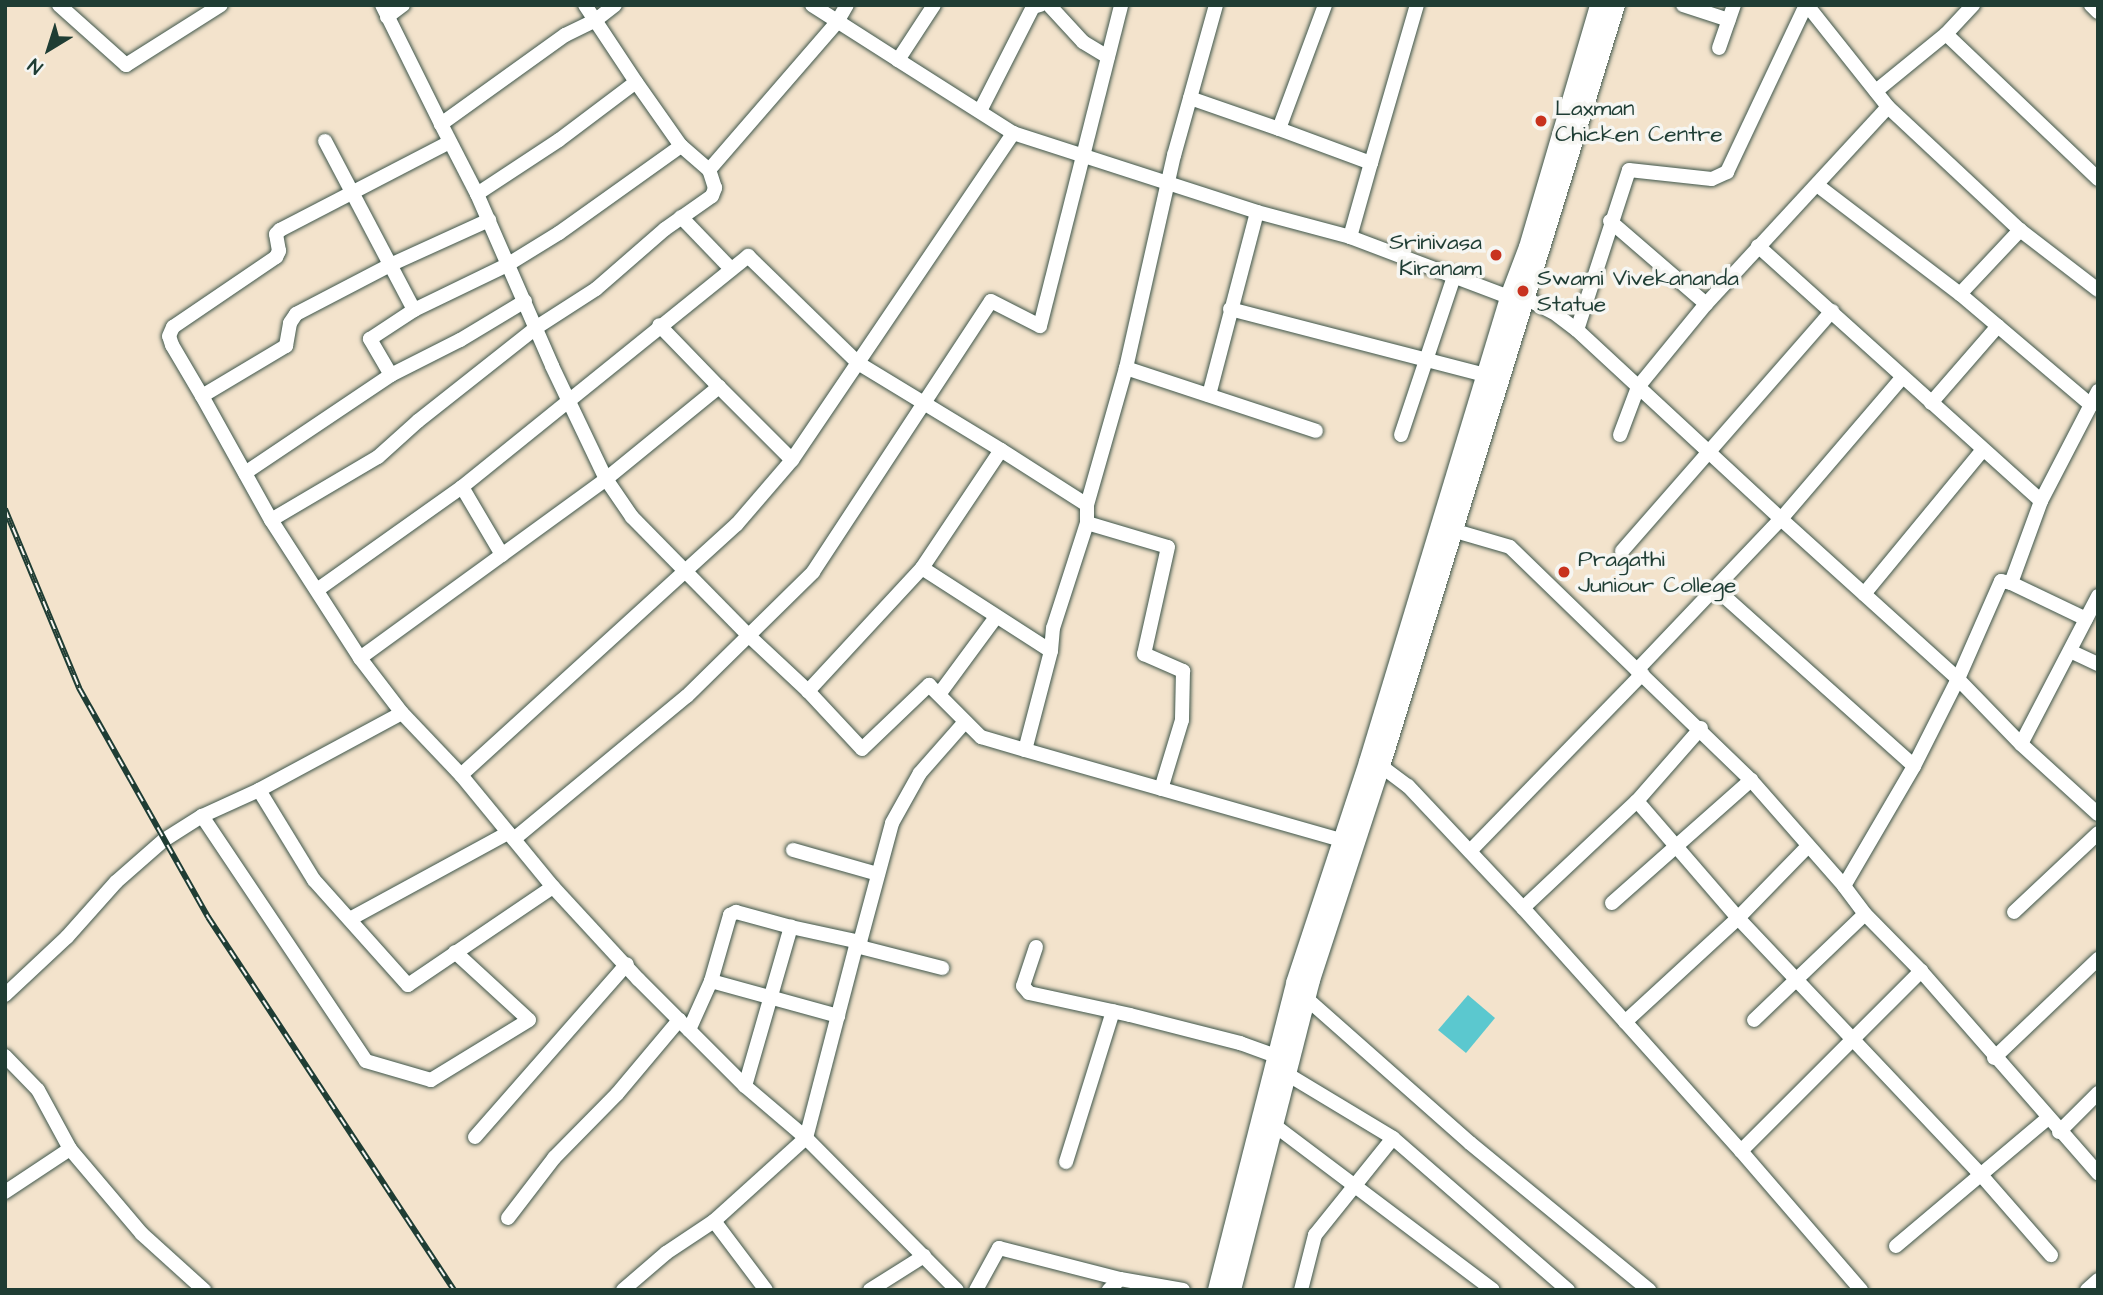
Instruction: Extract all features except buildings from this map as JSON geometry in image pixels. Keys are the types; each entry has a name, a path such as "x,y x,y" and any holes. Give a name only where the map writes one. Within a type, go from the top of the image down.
{"main road":[{"path":"1217,1290 1275,1056 1486,375 1518,298 1528,247 1599,5"},
{"path":"1232,1290 1306,998 1381,766 1518,298 1616,5"}],"street":[{"path":"59,5 126,65 221,5"},
{"path":"403,5 385,11 477,194 606,479 632,517 747,634 808,691 862,749 926,687 933,685 965,722 990,741 1341,840"},
{"path":"271,520 379,457 418,421 537,327 596,289 681,217 715,192 709,170 681,146 585,5"},
{"path":"441,124 565,35 596,20 615,5"},
{"path":"813,5 1013,133 1257,212 1350,237 1518,298 1577,330 1707,452 1958,679 2021,744 2098,814"},
{"path":"709,170 837,22 847,5"},
{"path":"898,60 934,5"},
{"path":"980,111 1033,7 1040,5"},
{"path":"1049,5 1083,42 1108,57"},
{"path":"350,919 511,836 687,696 747,634 813,572 990,301 1040,326 1121,5"},
{"path":"1025,750 1051,651 1053,628 1087,523 1087,505 1126,368 1167,183 1216,5"},
{"path":"1279,128 1325,5"},
{"path":"1350,237 1417,5"},
{"path":"1684,5 1729,20"},
{"path":"1718,48 1734,5"},
{"path":"1577,330 1610,221 1629,170 1712,179 1727,172 1806,5 1888,107 2020,230 2098,290"},
{"path":"1875,92 1946,34 1973,5"},
{"path":"2091,5 2098,12"},
{"path":"1946,34 2098,179"},
{"path":"477,194 559,140 636,82"},
{"path":"1190,98 1371,163"},
{"path":"1620,435 1638,387 1706,304 1888,107"},
{"path":"461,775 737,524 792,460 1013,133"},
{"path":"325,141 414,310"},
{"path":"450,142 280,230 275,238 279,251 276,257 173,327 169,336 172,345 271,520 360,658 402,713 461,775 553,887 684,1025 745,1086 806,1138 957,1290"},
{"path":"391,375 370,339 414,310 507,265 559,233 681,146"},
{"path":"1817,186 1960,294 2091,405"},
{"path":"1209,395 1257,212"},
{"path":"681,217 730,268"},
{"path":"202,396 286,346 290,323 296,314 390,265 489,220"},
{"path":"1610,221 1706,304"},
{"path":"1960,294 2020,230"},
{"path":"1758,246 1982,451 2041,501"},
{"path":"317,590 462,487 569,402 659,325 748,256 858,363 1087,505"},
{"path":"1401,435 1455,274"},
{"path":"245,473 391,375 460,340 525,301"},
{"path":"1230,309 1486,375"},
{"path":"1622,551 1832,311"},
{"path":"659,325 792,460"},
{"path":"1931,403 1998,326"},
{"path":"1126,368 1315,431"},
{"path":"1470,851 1781,519 1902,378"},
{"path":"360,658 606,479 719,387"},
{"path":"2011,583 2041,501 2098,391"},
{"path":"808,691 922,568 1001,450"},
{"path":"1864,594 1982,451"},
{"path":"462,487 502,555"},
{"path":"1087,523 1168,547 1144,654 1183,671 1182,720 1161,789"},
{"path":"1452,530 1510,547 1701,728 1751,780 1844,886 1865,914 1920,971 2047,1119 2098,1173"},
{"path":"922,568 1051,651"},
{"path":"1844,886 1914,766 1958,679 1998,584 2003,580 2011,583 2086,619"},
{"path":"1715,588 1914,766"},
{"path":"2021,744 2098,596"},
{"path":"940,693 996,617"},
{"path":"2070,651 2098,664"},
{"path":"5,995 67,937 116,882 164,839 202,816 259,790 402,713"},
{"path":"509,1218 554,1158 684,1025 711,982 730,915 736,912 860,942 892,823 904,797 920,773 965,722"},
{"path":"1523,908 1637,801 1701,728"},
{"path":"1381,766 1408,786 1523,908 1741,1151 1861,1290"},
{"path":"1612,903 1751,780"},
{"path":"259,790 314,880 408,985 553,887"},
{"path":"1637,801 1738,918 1982,1176 2051,1255"},
{"path":"202,816 366,1060 431,1080 529,1020 455,952"},
{"path":"2014,912 2098,833"},
{"path":"1625,1022 1738,918 1808,846"},
{"path":"793,850 878,874"},
{"path":"1754,1020 1865,914"},
{"path":"745,1086 791,927"},
{"path":"623,1290 666,1253 714,1221 806,1138 856,946 942,968"},
{"path":"1036,947 1024,986 1026,991 1240,1043 1275,1056"},
{"path":"1994,1058 2098,959"},
{"path":"475,1137 627,964"},
{"path":"1741,1151 1920,971"},
{"path":"711,982 838,1016"},
{"path":"1306,998 1470,1143 1649,1290"},
{"path":"1066,1162 1113,1011"},
{"path":"5,1056 37,1090 70,1149 142,1234 204,1290"},
{"path":"1287,1074 1393,1138 1567,1290"},
{"path":"2059,1132 2098,1093"},
{"path":"1896,1246 2047,1119"},
{"path":"1274,1125 1493,1290"},
{"path":"1301,1290 1315,1235 1393,1138"},
{"path":"5,1192 70,1149"},
{"path":"714,1221 766,1290"},
{"path":"976,1290 999,1248 1120,1279 1183,1290"},
{"path":"870,1290 924,1256"},
{"path":"1109,1290 1120,1279"},
{"path":"2087,1290 2098,1280"}],"water":[{"path":"1468,995 1495,1018 1466,1053 1438,1030"}],"railway":[{"path":"5,509 79,688 208,917 454,1290"}],"place":[{"name":"Laxman Chicken Centre","path":"1541,121"},
{"name":"Srinivasa Kiranam","path":"1496,255"},
{"name":"Swami Vivekananda Statue","path":"1523,291"},
{"name":"Pragathi Juniour College","path":"1564,572"}]}
